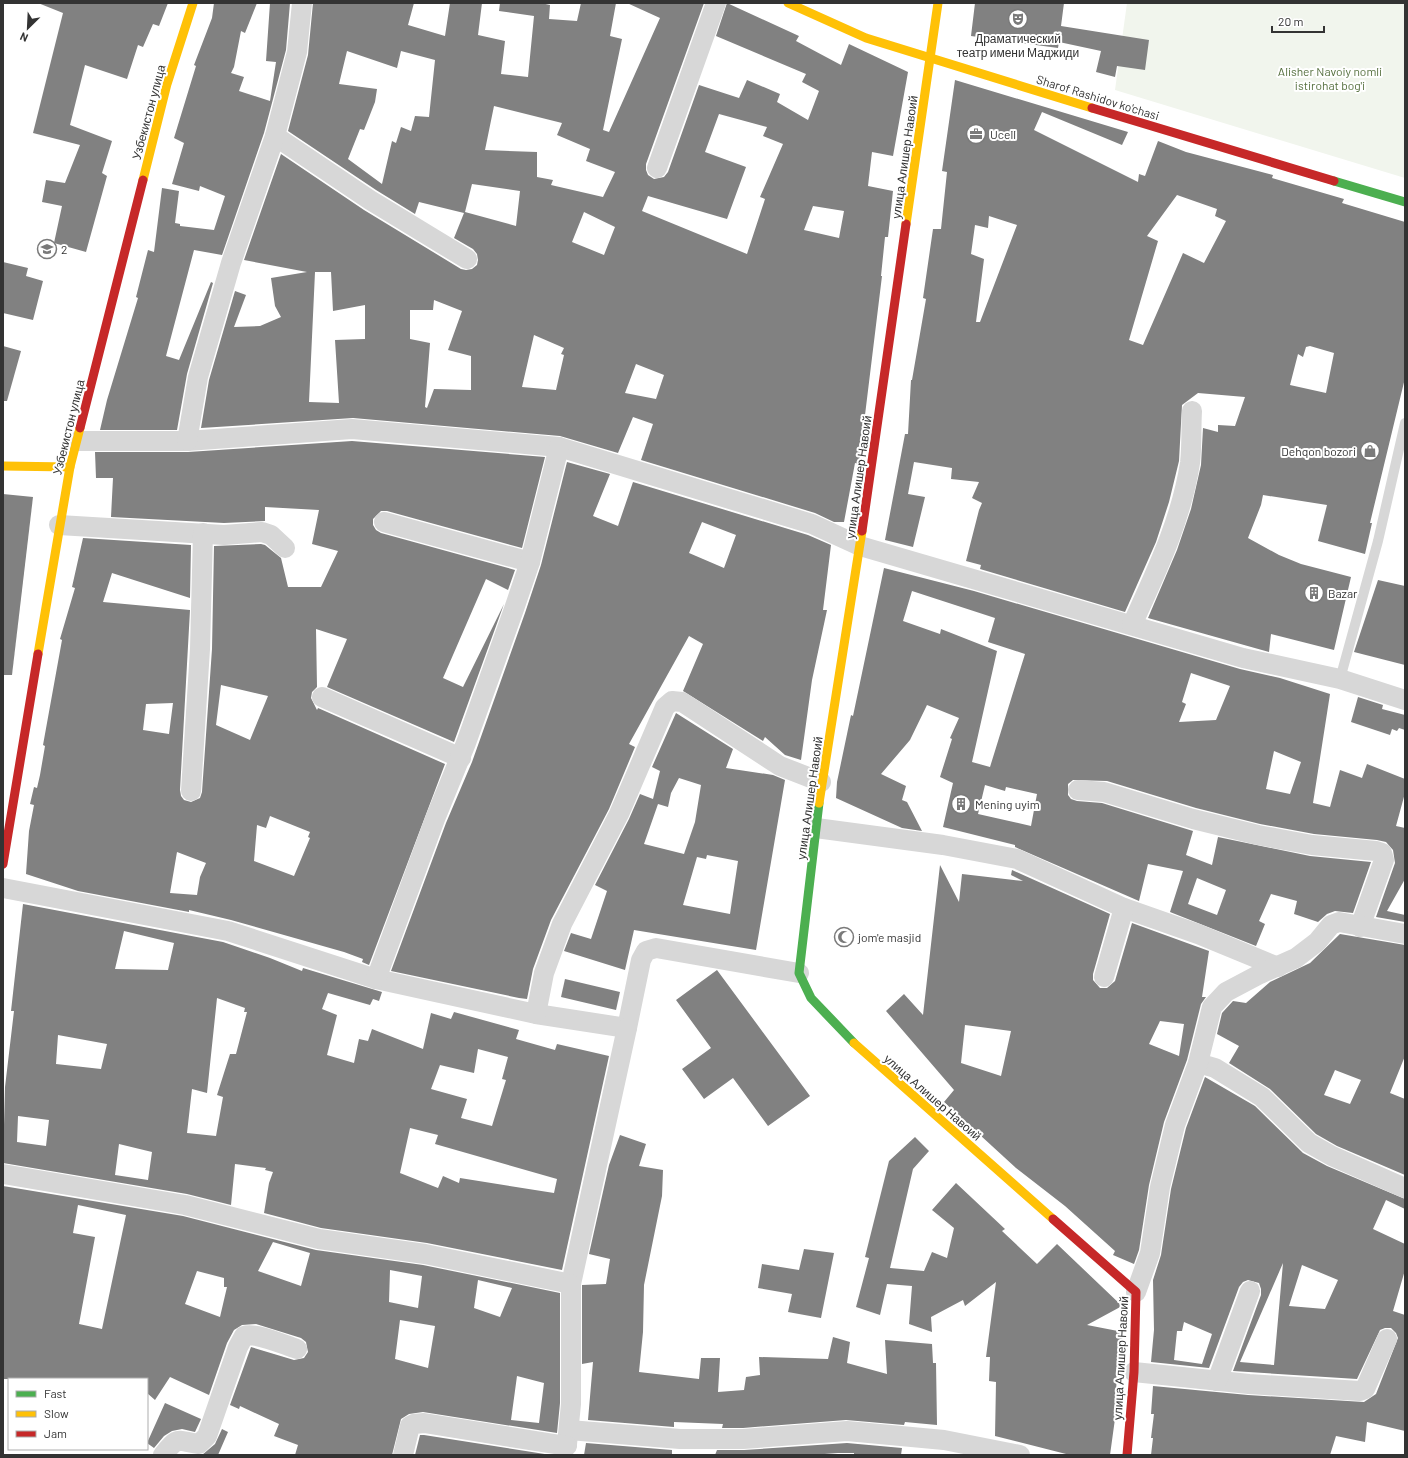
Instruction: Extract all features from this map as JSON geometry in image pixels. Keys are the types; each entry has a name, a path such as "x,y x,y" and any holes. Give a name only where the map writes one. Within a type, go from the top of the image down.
{"main road":[{"name":"Узбекистон улица","path":"3,864 70,467 167,84 193,3"},
{"name":"Sharof Rashidov ko'chasi","path":"788,3 866,38 930,59 1405,202"},
{"name":"улица Алишер Навоий","path":"938,3 860,546 821,782 799,973 811,998 850,1040 1136,1292 1134,1372 1127,1455"},
{"path":"3,466 70,467"}],"street":[{"path":"187,441 198,377 231,263 275,136 297,52 302,3"},
{"path":"657,168 716,3"},
{"path":"275,136 370,200 467,259"},
{"path":"1132,625 1167,549 1182,501 1190,462 1192,411"},
{"path":"76,441 187,441 352,429 559,448 812,524 860,546 1243,658 1340,679 1405,700"},
{"path":"376,979 435,819 460,758 530,562 559,448"},
{"path":"384,522 530,562"},
{"path":"59,525 224,535 262,532 271,535 285,548"},
{"path":"191,791 200,649 203,533"},
{"path":"322,696 460,758"},
{"path":"536,1014 544,973 562,924 619,814 665,707 672,701 682,702 780,766 821,782"},
{"path":"1078,790 1104,792 1192,819 1258,835 1312,845 1376,851 1382,853 1384,860 1360,927"},
{"path":"816,828 943,845 1017,859 1124,908 1198,934 1278,967"},
{"path":"3,888 228,931 376,979 536,1014 627,1028"},
{"path":"1104,977 1124,908"},
{"path":"1136,1292 1150,1252 1160,1187 1175,1125 1198,1063 1212,1006 1226,992 1260,974 1296,958 1317,942 1331,925 1339,922 1405,934"},
{"path":"567,1444 571,1284 641,960 646,951 656,948 799,973"},
{"path":"1198,1063 1215,1068 1262,1097 1309,1143 1332,1156 1405,1188"},
{"path":"3,1174 185,1205 319,1239 425,1254 571,1284"},
{"path":"1218,1381 1250,1291"},
{"path":"163,1455 174,1441 180,1440 199,1444 207,1436 238,1346 244,1336 257,1336 297,1349"},
{"path":"1134,1372 1218,1381 1360,1391 1365,1389 1387,1339"},
{"path":"404,1455 410,1426 424,1423 567,1444 680,1439 735,1439 847,1431 944,1440 1020,1455"}],"lane":[{"path":"1340,679 1378,541 1405,423"}],"green space":[{"name":"Alisher Navoiy nomli istirohat bog'i","path":"1127,3 1405,3 1405,178 1115,90"}],"building":[{"path":"38,3 168,3 159,26 153,24 143,47 138,45 127,79 85,65 70,125 112,141 102,173 107,176 86,252 54,243 62,206 42,202 46,180 65,183 80,145 33,133 63,13"},
{"path":"214,3 257,3 245,33 241,31 234,67 231,73 244,77 239,91 270,101 276,62 266,61 270,3 290,3 286,50 264,133 222,255 194,250 166,356 179,360 211,282 213,283 187,374 177,430 100,430 107,400 138,298 136,297 148,250 154,252 162,188 179,191 175,223 180,224 180,226 214,230 225,196 200,186 199,191 172,184 184,143 174,138 196,66 194,65 212,18"},
{"path":"313,3 414,3 408,25 445,36 450,3 482,3 478,35 505,41 501,74 528,77 534,16 499,11 500,3 541,3 550,5 549,19 577,21 581,3 616,3 610,36 622,39 603,130 609,132 660,18 627,3 704,3 646,164 648,175 654,179 664,177 668,172 699,85 739,98 747,80 780,94 777,102 808,120 819,91 802,82 806,74 716,36 727,3 799,36 796,41 841,65 849,44 908,72 893,156 872,152 868,186 893,191 888,237 885,237 882,276 859,464 855,463 844,522 834,522 815,513 641,460 653,424 633,417 618,453 560,436 353,418 201,428 209,380 235,291 246,295 234,327 260,326 281,317 275,306 271,278 307,272 244,260 281,154 364,210 461,269 472,269 477,265 477,254 473,249 454,238 464,213 419,202 415,214 376,190 288,131 308,55","holes":["347,51 397,68 401,51 435,60 429,117 415,116 411,131 401,127 396,143 392,141 382,184 348,159 360,129 364,130 375,102 377,89 339,84","494,106 562,123 557,135 590,149 586,161 615,172 603,197 551,185 553,180 537,177 537,152 485,150","719,114 767,127 763,136 783,144 760,197 765,199 747,254 642,211 648,196 727,219 746,167 705,152","472,184 520,191 516,226 465,212","813,206 844,211 839,238 804,230","584,212 615,227 604,255 572,242","315,272 331,272 333,311 365,305 365,339 335,340 339,403 309,402","434,300 462,311 448,350 471,356 471,390 434,389 427,408 425,407 430,343 410,339 410,310 433,310","534,335 564,348 561,354 564,355 556,390 522,387","636,364 664,375 656,399 625,393"]},
{"path":"975,3 1064,3 1061,26 1149,40 1145,70 1117,66 1115,77 1096,72 1101,51 1059,42 1058,48 971,36"},
{"path":"955,80 1128,132 1122,145 1042,112 1034,130 1138,182 1139,174 1145,176 1158,141 1186,152 1273,175 1272,178 1344,199 1342,203 1405,222 1405,378 1370,523 1372,523 1365,554 1318,541 1327,505 1263,495 1261,505 1248,538 1279,555 1301,564 1351,577 1334,650 1271,634 1269,652 1148,618 1177,550 1191,509 1201,465 1203,428 1218,432 1218,425 1235,426 1245,397 1198,393 1182,405 1179,461 1169,502 1156,542 1125,612 980,569 981,565 966,561 982,503 972,498 979,482 951,479 952,468 914,462 908,494 925,497 913,547 885,540 905,434 908,434 911,380 926,299 923,298 933,229 941,229 947,172 942,171","holes":["1177,195 1217,209 1215,216 1226,221 1204,263 1183,253 1143,345 1129,340 1158,241 1147,236","989,216 1017,225 980,322 976,322 984,259 971,254 975,225 988,228","1310,346 1334,353 1326,393 1290,385 1298,354 1303,357 1306,347"]},
{"path":"3,262 28,268 26,276 43,281 33,320 3,313"},
{"path":"3,346 21,351 7,401 3,401"},
{"path":"352,441 545,457 522,548 387,511 381,511 373,519 373,525 376,530 381,533 515,570 508,590 486,579 443,678 463,687 504,604 454,742 327,687 347,639 316,629 317,687 312,692 311,698 317,710 318,708 445,764 369,965 362,962 363,959 344,952 231,920 189,910 189,912 78,891 26,874 29,831 34,805 30,804 34,787 37,788 40,775 45,746 43,745 62,640 60,639 75,588 72,587 83,538 191,545 190,598 112,573 103,602 190,610 180,790 181,796 184,800 191,802 200,798 202,792 212,649 214,546 265,545 281,558 288,587 321,587 338,551 312,544 319,510 265,507 265,521 224,523 111,517 113,478 96,478 95,452 188,452","holes":["221,685 268,696 250,740 216,725","173,703 169,734 143,730 146,704","270,816 310,832 308,837 310,838 294,876 254,861 257,825 266,828","177,852 206,863 200,877 197,895 170,893"]},
{"path":"567,462 610,474 593,516 618,526 633,482 808,535 831,545 823,610 827,610 812,680 801,760 785,755 765,737 763,741 683,691 703,644 689,636 629,744 635,747 609,809 551,920 533,969 527,999 391,971 446,823 472,762 541,565","holes":["702,522 736,535 724,568 689,553"]},
{"path":"3,494 33,497 12,675 3,675"},
{"path":"884,568 974,591 1240,669 1280,678 1330,694 1313,803 1330,807 1340,770 1362,778 1367,764 1405,779 1405,793 1396,826 1405,828 1405,879 1387,911 1405,915 1405,922 1376,917 1395,863 1393,850 1386,842 1314,834 1260,824 1196,808 1107,781 1073,780 1068,784 1068,795 1071,799 1077,801 1102,803 1193,831 1186,855 1212,865 1218,837 1310,856 1371,862 1353,913 1335,911 1327,914 1318,922 1294,914 1297,901 1271,894 1259,921 1265,924 1256,946 1170,912 1183,871 1148,864 1139,901 1015,847 1015,845 943,827 953,783 940,777 952,739 950,738 959,718 927,705 910,740 881,774 906,786 902,800 907,802 922,831 902,828 836,798 837,782 851,715 853,716","holes":["912,591 995,618 988,642 1025,654 990,767 972,762 997,651 941,629 940,634 903,621","1191,673 1230,686 1216,720 1179,722 1186,704 1182,702","1274,751 1301,762 1290,794 1266,789","985,785 1005,791 1006,787 1037,794 1031,826 978,814","1197,878 1226,890 1217,915 1188,904"]},
{"name":"Bazar","path":"1378,580 1405,586 1405,665 1354,652"},
{"path":"1358,697 1383,705 1382,709 1405,715 1405,730 1399,728 1397,731 1392,729 1390,735 1351,722"},
{"path":"676,713 733,749 726,768 773,775 785,780 756,950 634,930 625,970 564,951 571,933 591,939 607,891 595,885 629,819 640,794 653,799 660,771 652,767","holes":["679,778 701,785 695,822 684,854 644,844 658,804 668,807 671,793","707,855 738,861 730,914 683,905 697,857 706,859"]},
{"path":"940,865 959,902 962,874 1023,881 1011,875 1012,870 1110,914 1093,974 1093,980 1100,988 1107,988 1115,981 1132,923 1209,951 1202,997 1206,997 1201,1004 1187,1060 1164,1122 1149,1185 1139,1250 1134,1264 1113,1255 1115,1251 1065,1206 1016,1168 944,1102 954,1090 886,1011 904,994 923,1015","holes":["1160,1021 1184,1024 1179,1056 1149,1044","965,1025 1011,1031 1001,1076 961,1063"]},
{"path":"23,904 223,942 302,971 303,968 382,992 379,1001 373,999 370,1005 328,993 322,1009 337,1015 327,1055 354,1063 359,1039 368,1041 372,1029 423,1049 431,1013 451,1019 454,1012 519,1030 516,1039 555,1050 557,1044 609,1056 562,1270 427,1243 321,1228 264,1213 269,1183 273,1172 265,1170 266,1168 235,1164 231,1205 187,1194 3,1163 5,1087 14,1011 11,1011","holes":["124,931 174,943 168,970 115,969","217,998 245,1008 244,1012 247,1012 236,1054 230,1054 217,1095 223,1097 216,1136 187,1133 192,1089 207,1093","58,1035 107,1044 101,1069 56,1064","478,1049 508,1057 502,1079 506,1080 492,1126 461,1118 467,1099 431,1089 440,1065 474,1073","18,1116 49,1120 46,1146 17,1142","410,1128 438,1135 435,1144 557,1179 554,1193 460,1178 459,1183 443,1176 438,1188 400,1173","119,1144 152,1152 148,1180 115,1175"]},
{"path":"1340,934 1405,945 1405,1056 1390,1093 1405,1099 1405,1175 1337,1146 1316,1134 1270,1089 1229,1063 1239,1046 1217,1034 1222,1013 1233,1001 1246,1003 1270,982 1310,963","holes":["1335,1070 1361,1080 1350,1104 1324,1095"]},
{"path":"717,970 810,1096 768,1126 733,1078 704,1099 682,1069 711,1048 676,1000"},
{"path":"565,979 620,992 616,1010 561,997"},
{"path":"1205,1077 1255,1106 1303,1153 1327,1166 1405,1199 1405,1209 1386,1200 1373,1229 1405,1244 1405,1270 1393,1311 1405,1315 1405,1431 1367,1422 1365,1442 1336,1436 1330,1455 1151,1455 1153,1438 1151,1438 1154,1414 1151,1414 1153,1386 1248,1395 1364,1402 1376,1394 1398,1338 1396,1333 1391,1328 1380,1330 1357,1379 1233,1371 1261,1295 1259,1283 1248,1280 1243,1282 1239,1287 1209,1368 1151,1362 1154,1330 1153,1280 1161,1255 1171,1189 1186,1128","holes":["1283,1263 1274,1365 1240,1362","1302,1265 1338,1280 1325,1309 1289,1306","1184,1322 1212,1334 1202,1364 1174,1360 1177,1331 1182,1331"]},
{"path":"620,1135 646,1144 639,1166 663,1170 662,1196 644,1285 643,1332 639,1372 699,1379 701,1358 720,1358 718,1392 744,1390 746,1377 760,1375 759,1357 828,1359 833,1337 850,1342 847,1363 887,1374 885,1340 932,1344 933,1363 936,1363 937,1425 905,1422 904,1425 846,1420 743,1428 722,1428 723,1424 674,1422 674,1427 588,1420 593,1362 582,1364 582,1285 606,1284 610,1259 589,1254 609,1165"},
{"path":"915,1137 929,1151 913,1169 890,1268 924,1271 932,1252 947,1258 954,1228 932,1210 956,1183 1005,1229 1002,1231 1037,1264 1057,1244 1122,1306 1087,1325 1123,1332 1120,1362 1117,1362 1116,1397 1118,1397 1110,1455 1070,1455 995,1436 996,1382 989,1381 990,1357 986,1357 996,1282 965,1306 963,1300 931,1317 932,1332 909,1324 912,1286 887,1284 880,1315 856,1307 869,1258 865,1257 889,1161"},
{"path":"3,1186 183,1216 316,1250 423,1265 560,1293 560,1403 557,1433 423,1412 409,1414 401,1419 392,1455 295,1455 298,1445 274,1436 279,1424 240,1406 239,1409 230,1405 251,1347 294,1360 304,1358 308,1352 306,1342 301,1338 256,1324 242,1325 234,1330 227,1343 209,1395 170,1377 155,1400 148,1394 148,1378 3,1379","holes":["78,1205 126,1215 102,1329 79,1324 95,1237 73,1233","273,1242 310,1253 301,1286 258,1271","390,1270 422,1276 418,1308 389,1302","197,1271 224,1278 224,1287 227,1287 220,1317 185,1304","478,1280 512,1288 500,1317 474,1308","400,1320 435,1326 428,1368 395,1359","517,1376 544,1383 539,1423 511,1420"]},
{"path":"804,1249 834,1253 821,1318 788,1312 792,1294 758,1288 762,1264 799,1270"},
{"path":"165,1403 201,1419 195,1432 182,1429 172,1431 164,1436 154,1448 148,1444"},
{"path":"222,1429 228,1432 218,1455 202,1455 215,1444"},
{"path":"420,1435 424,1435 551,1455 415,1455"},
{"path":"586,1443 672,1450 672,1455 584,1455"},
{"path":"847,1443 902,1448 901,1455 854,1455 854,1453 838,1453 811,1455 715,1455 717,1450 744,1450"}],"traffic: fast":[{"path":"1334,181 1405,202"},
{"path":"819,803 799,973 811,998 854,1043"}],"traffic: slow":[{"path":"143,180 167,84 193,3"},
{"path":"788,3 866,38 1092,108"},
{"path":"906,224 938,3"},
{"path":"38,654 70,467 80,428"},
{"path":"3,466 70,467"},
{"path":"819,803 862,531"},
{"path":"854,1043 1053,1219"}],"traffic: jam":[{"path":"1092,108 1334,181"},
{"path":"80,428 143,180"},
{"path":"862,531 906,224"},
{"path":"3,864 38,654"},
{"path":"1053,1219 1136,1292 1134,1372 1127,1455"}],"place":[{"name":"Драматический театр имени Маджиди","path":"1018,19"},
{"name":"Ucell","path":"976,134"},
{"name":"2","path":"47,249"},
{"name":"Dehqon bozori","path":"1370,451"},
{"name":"Bazar","path":"1314,593"},
{"name":"Mening uyim","path":"961,804"},
{"name":"jom'e masjid","path":"844,937"}]}
